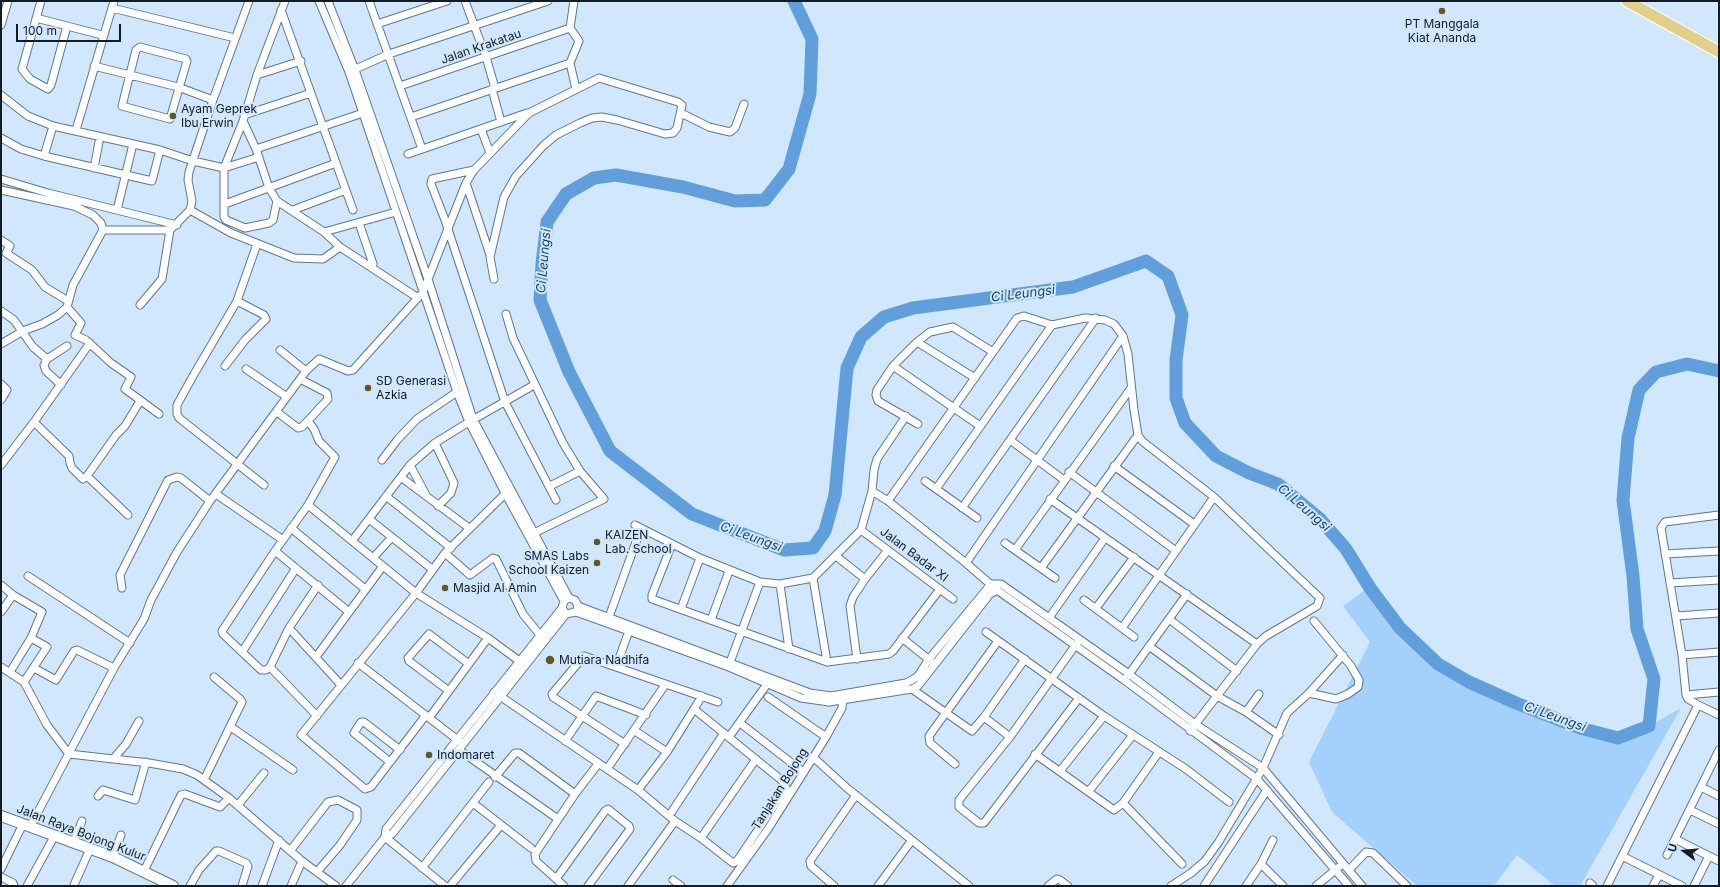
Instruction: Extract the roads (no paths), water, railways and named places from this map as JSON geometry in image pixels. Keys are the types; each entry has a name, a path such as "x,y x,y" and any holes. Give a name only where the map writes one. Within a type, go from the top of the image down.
{"main road":[{"path":"1627,1 1644,5 1719,52"},
{"name":"Jalan Raya Bojong Kulur","path":"1,816 74,842 90,850 113,856 144,870 167,885"}],"street":[{"path":"1,25 8,1"},
{"path":"41,1 22,68 30,79 48,89 51,85 67,26"},
{"path":"103,230 170,230 178,224 190,210 192,195 188,180 193,161 213,100 249,1"},
{"path":"277,201 273,220 269,223 245,228 224,218 224,168 285,1"},
{"path":"319,1 352,71"},
{"path":"328,1 366,112 429,282 471,420"},
{"path":"369,1 422,149"},
{"path":"377,24 447,1"},
{"path":"465,1 473,26 486,57 501,122"},
{"path":"352,71 389,54 548,1"},
{"path":"574,1 570,28 579,41 570,63 576,89"},
{"path":"76,130 102,35 113,4 235,38"},
{"path":"281,10 353,210"},
{"path":"36,18 102,35"},
{"name":"Jalan Krakatau","path":"400,86 570,28"},
{"path":"138,48 183,58 187,61 178,87 171,117 167,120 122,106 130,75 138,48"},
{"path":"257,75 300,61"},
{"path":"411,117 570,63"},
{"path":"94,66 178,87 213,100"},
{"path":"408,154 529,113 599,78 604,78 678,102 682,105 681,113 674,132 669,134 602,117 592,118 556,135 543,146 510,183 501,207 490,256"},
{"path":"243,118 311,93"},
{"path":"1,95 28,116 53,126 160,150 193,161 224,168 259,157"},
{"path":"681,113 709,127 730,132 735,128 744,104"},
{"path":"256,149 366,112"},
{"path":"366,112 396,212 457,392 565,605 730,665 769,681 810,694 843,697 912,689 923,681 994,587"},
{"path":"1,869 69,754 114,668 144,618 151,600 177,552 210,501 306,371 319,359 348,371 352,370 423,292 429,282 466,183 474,170 529,113"},
{"path":"243,118 259,157 269,188 277,201 293,210 324,232 340,247 418,298"},
{"path":"44,156 53,126"},
{"path":"481,129 490,153"},
{"path":"94,168 100,137"},
{"path":"1,138 21,149 44,156 153,181 160,150"},
{"path":"118,210 133,144"},
{"path":"225,204 336,163"},
{"path":"474,170 431,180 505,402 556,500"},
{"path":"1,179 48,193 178,224"},
{"path":"466,183 490,256 494,279"},
{"path":"1,190 74,206 93,215 100,223 103,230"},
{"path":"293,210 346,190"},
{"path":"190,210 231,233 294,258 315,260 322,259 340,247"},
{"path":"324,232 396,212"},
{"path":"359,223 373,264"},
{"path":"1,344 23,331 42,324 58,315 67,304 73,285 103,230"},
{"path":"140,305 162,279 170,230"},
{"path":"1,240 10,246 6,253 32,270 45,287 67,304 81,323 75,335 90,344 111,363 131,377 125,389 159,414"},
{"path":"257,244 237,301 193,376 178,405 177,414 179,418 264,485"},
{"path":"225,366 246,340 266,319 264,315 237,301"},
{"path":"1,311 14,320 34,347 47,359"},
{"path":"506,314 513,338 534,385 563,443 580,471 604,499 534,533"},
{"path":"888,501 1020,316 1052,325 1085,318 1096,318 1114,324 1123,336 1128,354 1138,435 1146,446 1214,497 1320,598 1317,606 1266,636 1256,644 1190,731"},
{"path":"962,508 1096,318"},
{"path":"936,489 1052,325"},
{"path":"918,424 877,398 877,390 893,366 917,342 930,332 953,327 993,352"},
{"path":"966,563 1123,336"},
{"path":"917,342 975,378"},
{"path":"1,464 34,422 90,344"},
{"path":"61,385 46,371 44,365 47,359 67,346"},
{"path":"280,350 306,371"},
{"path":"893,366 953,409 980,426"},
{"path":"246,369 287,397"},
{"path":"276,412 298,428 302,428 328,399 328,395 300,379"},
{"path":"1,384 7,390 1,400"},
{"path":"352,541 386,496 402,478 410,465 435,443 471,420 534,385"},
{"path":"1015,550 1050,499 1131,388"},
{"path":"382,460 398,439 417,419 457,392"},
{"path":"34,422 69,456 72,468 83,479 87,476 116,435 125,426 140,401"},
{"path":"608,618 638,526 700,558 729,571 760,582 780,584 813,578 861,530 872,491 874,470 877,459 906,416"},
{"path":"308,421 314,429 319,442 335,457 308,505 222,629 223,634 261,670 266,670 270,667 289,628 318,586"},
{"path":"1041,568 1138,435"},
{"path":"1010,440 1064,480"},
{"path":"435,443 453,479 455,487 438,506"},
{"path":"410,465 428,497"},
{"path":"1114,466 1194,524"},
{"path":"550,486 580,471"},
{"path":"1070,472 1176,551"},
{"path":"87,476 128,516"},
{"path":"122,588 120,575 168,480 173,478 181,478 210,501"},
{"path":"402,478 469,528"},
{"path":"925,481 977,518"},
{"path":"872,491 888,501 994,587 1078,643 1129,674 1195,724 1263,768 1362,886"},
{"path":"488,638 449,691 371,787 363,789 302,736 358,663 416,593 445,553 469,528 508,492"},
{"path":"508,492 534,533 565,605"},
{"path":"216,494 283,540"},
{"path":"386,496 451,548"},
{"path":"1122,628 1214,497"},
{"path":"1050,499 1104,538 1160,574 1256,644"},
{"path":"308,505 416,593 488,638 522,663"},
{"path":"1719,515 1663,523 1661,528 1682,655 1686,695 1688,699 1719,715"},
{"path":"369,518 432,569"},
{"path":"291,528 365,589"},
{"name":"Jalan Badar XI","path":"861,530 953,599"},
{"path":"373,558 392,537"},
{"path":"1049,618 1104,538"},
{"path":"1005,543 1055,578"},
{"path":"672,544 651,596 654,600 827,662 889,654 893,651 940,589"},
{"path":"857,659 850,606 853,597 865,579 888,550"},
{"path":"275,551 349,612"},
{"path":"1665,554 1719,551"},
{"path":"445,553 470,575 492,558 496,559 523,614 540,635"},
{"path":"836,556 865,579"},
{"path":"1096,608 1134,557"},
{"path":"681,609 700,558"},
{"path":"316,657 383,566"},
{"path":"242,652 296,568"},
{"path":"712,620 729,571"},
{"path":"28,576 130,643"},
{"path":"813,578 827,662"},
{"path":"1670,583 1719,580"},
{"path":"730,665 760,582"},
{"path":"780,584 789,649"},
{"path":"843,697 906,683 918,676 929,659 994,587 1001,584 1049,618 1124,680 1190,731 1257,778 1348,886"},
{"path":"1,585 13,595 42,612 31,638 10,672"},
{"path":"1124,680 1187,594"},
{"path":"1,612 13,595"},
{"path":"522,663 540,635 565,605 575,600 577,609"},
{"path":"1084,600 1134,637"},
{"path":"385,837 386,829 457,739 522,663 565,605"},
{"path":"577,609 608,618 630,628"},
{"path":"1676,616 1719,613"},
{"path":"1169,618 1237,671"},
{"path":"1309,693 1336,699 1348,694 1358,687 1359,680 1343,655 1314,621"},
{"path":"289,628 341,685"},
{"path":"616,667 630,628"},
{"path":"986,632 1052,677 1104,716 1186,769 1229,802"},
{"path":"449,691 409,662 408,658 429,634 469,664"},
{"path":"24,682 47,647 31,638"},
{"path":"902,638 935,665"},
{"path":"955,764 930,743 928,739 945,713 998,641"},
{"path":"1078,643 1010,736 958,802 959,807 979,823 986,821 1035,754 1079,698"},
{"path":"1149,646 1217,696 1246,712 1279,734"},
{"path":"34,668 56,680 74,651 77,650 114,668"},
{"path":"1682,655 1719,652"},
{"path":"1171,886 1191,873 1205,861 1218,843 1263,768 1279,734 1286,713 1309,693 1343,655"},
{"path":"625,744 552,697 552,694 584,656 718,702"},
{"path":"912,689 971,731 984,717 1025,659"},
{"path":"358,663 457,739 461,747 495,777 558,819"},
{"path":"1,667 24,682 47,725 69,754 146,762 183,769 197,775 229,798 302,861 336,886"},
{"path":"270,667 317,716"},
{"path":"204,780 242,702 214,678"},
{"path":"669,816 726,735 740,723 769,681"},
{"path":"607,770 646,715 665,685"},
{"path":"1686,695 1719,692"},
{"path":"497,694 638,790 675,821 701,838 728,861 733,863 737,861 786,788 784,783 694,709"},
{"path":"346,886 385,837 392,834 461,747 497,694"},
{"path":"1246,712 1259,694"},
{"path":"565,741 594,698 598,696 646,715"},
{"path":"638,790 667,752 702,696"},
{"path":"768,697 826,737"},
{"name":"Tanjakan Bojong","path":"727,886 768,829 826,737 842,708 843,697"},
{"path":"1607,886 1698,705"},
{"path":"1060,771 1104,716"},
{"path":"984,717 1010,736"},
{"path":"114,758 126,744 139,721"},
{"path":"390,762 354,733 361,722 364,722 400,750"},
{"path":"740,723 802,771"},
{"path":"231,727 293,770"},
{"path":"635,731 667,752"},
{"path":"1089,791 1133,734"},
{"path":"1667,856 1701,787 1717,759 1719,750"},
{"path":"1035,754 1114,810 1123,803 1159,752"},
{"path":"495,777 515,753 519,753 575,794"},
{"path":"813,757 856,795 969,886"},
{"path":"701,838 756,759"},
{"path":"98,796 103,790 135,800 146,762"},
{"path":"564,886 536,861 535,854 575,794 598,764"},
{"path":"238,806 264,773"},
{"path":"422,868 489,782"},
{"path":"1701,787 1719,796"},
{"path":"1204,886 1267,790"},
{"path":"144,870 181,795 185,794 220,807 229,798"},
{"path":"834,886 811,866 810,861 856,795"},
{"path":"290,851 328,802 338,800 357,810 357,820 340,845 317,872"},
{"path":"473,803 531,848"},
{"path":"1123,803 1182,864"},
{"path":"556,879 605,811 608,809 629,826 630,829 588,886"},
{"path":"1690,810 1719,824"},
{"path":"74,842 82,821"},
{"path":"628,886 675,821"},
{"path":"450,886 502,825"},
{"path":"27,886 55,835"},
{"path":"113,856 121,836"},
{"path":"385,837 445,886"},
{"path":"1675,839 1719,861"},
{"path":"262,886 279,840"},
{"path":"878,886 912,840"},
{"path":"1246,886 1261,864 1273,840"},
{"path":"74,885 90,850"},
{"path":"190,886 200,870 216,851 219,850 246,863 248,866 242,886"},
{"path":"1349,870 1366,852 1373,853 1407,886"},
{"path":"1622,856 1682,886"},
{"path":"1694,886 1709,856"},
{"path":"292,886 302,861"},
{"path":"1261,864 1284,886"},
{"path":"1316,886 1344,864"},
{"path":"1653,886 1659,875"},
{"path":"1,877 13,883 14,886"},
{"path":"1048,886 1057,879 1068,886"},
{"path":"673,880 681,886"}],"waterway":[{"name":"Ci Leungsi","path":"794,1 812,39 810,94 789,169 765,200 735,201 683,187 616,175 594,178 566,194 547,222 542,264 540,300 569,372 610,451 692,514 784,550 813,548 825,531 835,495 847,368 861,337 884,317 913,308 1073,287 1146,261 1168,276 1182,315 1176,360 1176,398 1185,423 1216,456 1249,473 1278,484 1320,519 1346,549 1370,588 1400,628 1438,664 1469,682 1516,703 1580,728 1618,738 1649,726 1654,679 1637,629 1633,576 1623,500 1628,438 1639,390 1656,372 1687,364 1719,371"}],"place":[{"name":"PT Manggala Kiat Ananda","path":"1442,11"},
{"name":"Ayam Geprek Ibu Erwin","path":"173,116"},
{"name":"SD Generasi Azkia","path":"368,388"},
{"name":"KAIZEN Lab. School","path":"597,542"},
{"name":"SMAS Labs School Kaizen","path":"597,563"},
{"name":"Masjid Al Amin","path":"445,588"},
{"name":"Mutiara Nadhifa","path":"550,660"},
{"name":"Indomaret","path":"429,755"}]}
